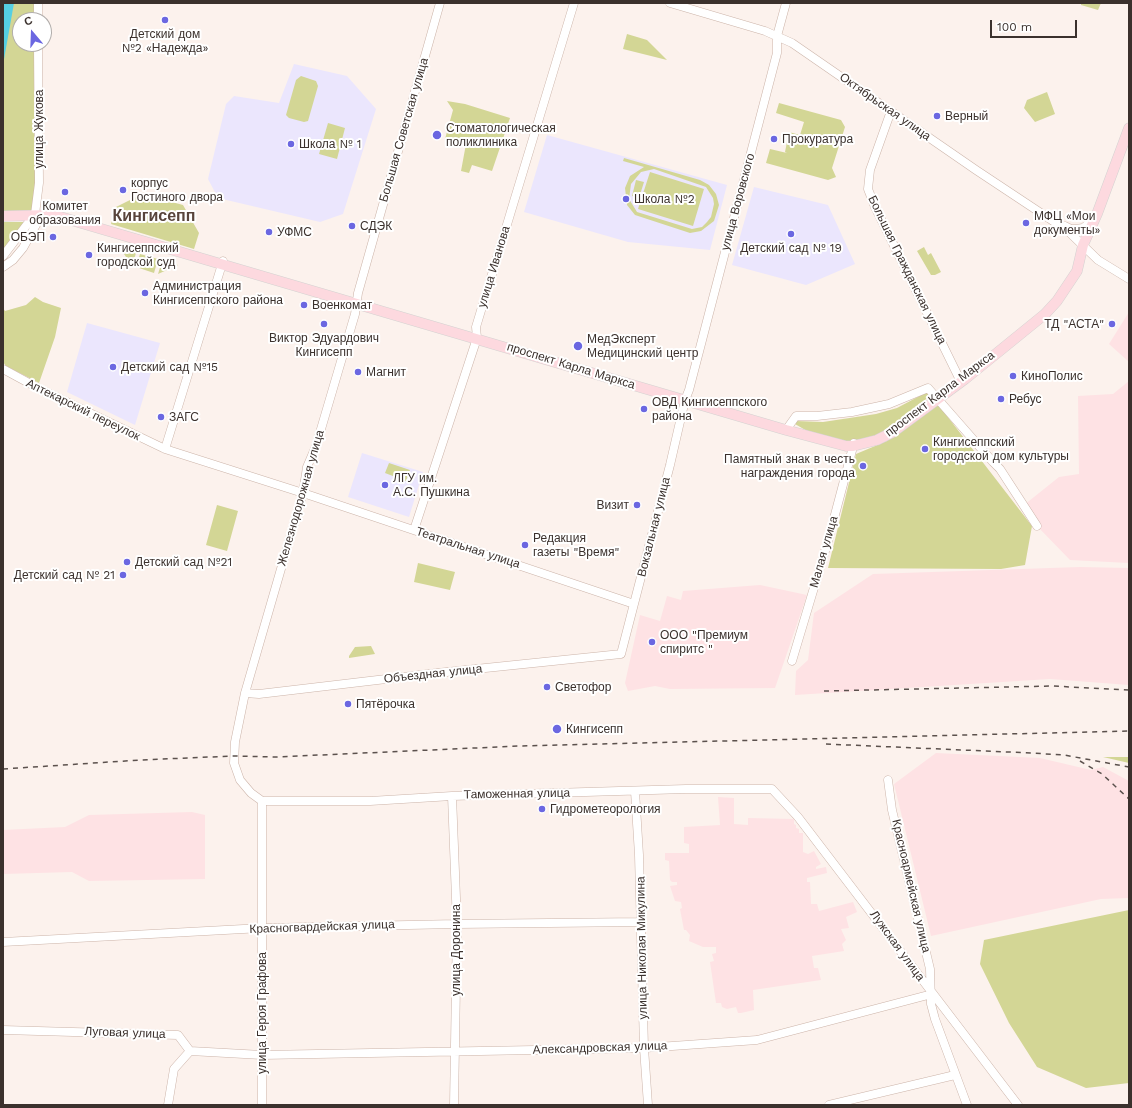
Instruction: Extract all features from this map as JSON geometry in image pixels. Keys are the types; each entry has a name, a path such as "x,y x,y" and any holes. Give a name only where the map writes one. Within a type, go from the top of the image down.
{"main road":[{"path":"1082,244 1129,122"},
{"name":"проспект Карла Маркса","path":"3,216 49,214 477,336 846,446 877,440 893,432 1045,314 1057,301 1077,271 1082,244 1097,214 1129,128"}],"street":[{"name":"Большая Советская улица","path":"357,302 440,3"},
{"name":"улица Иванова","path":"414,530 477,336 476,327 478,320 574,3"},
{"name":"Октябрьская улица","path":"670,3 781,35 1068,231 1098,260 1129,279"},
{"path":"686,3 781,35 1071,229 1084,228 1091,222"},
{"name":"улица Воровского","path":"685,399 689,390 777,53 786,3"},
{"path":"781,35 790,3"},
{"name":"улица Жукова","path":"3,266 12,260 32,235 37,223 36,214 39,183 38,52"},
{"name":"Большая Гражданская улица","path":"891,111 870,170 868,189 875,207 961,380"},
{"path":"3,256 36,214"},
{"path":"165,449 222,263"},
{"name":"Железнодорожная улица","path":"262,801 251,793 240,780 234,763 235,742 245,693 303,492 307,467 316,446 355,314 357,302"},
{"name":"Аптекарский переулок","path":"3,369 38,388 165,449 303,492"},
{"path":"787,429 796,416 817,416 852,412 889,404 928,388 1000,469 1037,526"},
{"name":"Вокзальная улица","path":"621,654 670,464 685,399"},
{"name":"Малая улица","path":"792,661 854,444"},
{"name":"Театральная улица","path":"303,492 634,604"},
{"name":"Объездная улица","path":"245,693 259,694 437,673 621,654"},
{"name":"Красноармейская улица","path":"888,780 892,810 930,969 932,994 931,1004 935,1019 967,1105"},
{"name":"Таможенная улица","path":"262,801 370,801 452,796 772,789"},
{"name":"Лужская улица","path":"772,789 798,817 865,903 932,994 1018,1105"},
{"name":"улица Николая Микулина","path":"635,791 639,856 644,1048 648,1105"},
{"name":"улица Доронина","path":"452,796 457,924 454,1105"},
{"name":"улица Героя Графова","path":"262,801 262,1105"},
{"name":"Красногвардейская улица","path":"3,942 262,928 641,922"},
{"name":"Александровская улица","path":"262,1055 455,1053 644,1048 757,1040 932,994"},
{"name":"Луговая улица","path":"3,1030 178,1035 190,1051"},
{"path":"168,1105 174,1069 190,1051 262,1055"},
{"path":"829,1105 955,1075"}],"shaded area":[{"name":"Школа № 1","path":"294,64 347,76 376,109 343,214 320,222 218,198 208,179 226,104 234,96 279,103"},
{"name":"Школа №2","path":"547,135 727,185 710,250 628,242 524,212"},
{"name":"Детский сад № 19","path":"754,187 828,205 855,264 806,285 732,265"},
{"path":"1129,312 1129,362 1109,344"},
{"name":"Детский сад №15","path":"87,323 160,343 135,425 67,392"},
{"path":"1129,381 1129,563 1070,560 1037,526 1024,505 1059,477 1079,474 1078,396 1113,394"},
{"name":"ЛГУ им. А.С. Пушкина","path":"362,453 423,472 409,517 348,497"},
{"path":"1080,567 1129,568 1129,685 1050,679 795,695 796,671 808,660 814,613 873,574"},
{"path":"760,585 807,595 775,688 670,689 655,686 628,691 625,683 640,615 660,621 667,596 681,600 683,591"},
{"path":"936,753 1040,758 1091,770 1103,767 1129,781 1129,898 1101,899 931,936 894,784"},
{"path":"718,797 734,798 734,824 748,825 748,818 794,819 794,824 796,825 796,828 799,829 799,833 803,833 803,852 808,854 814,851 821,864 816,867 816,869 826,867 827,873 807,878 807,882 810,882 811,904 817,904 819,911 853,902 857,912 846,917 849,928 841,929 846,940 842,944 844,951 812,956 814,968 818,968 821,980 753,990 754,1010 741,1013 738,1013 736,1007 727,1009 722,1007 721,1003 716,1003 710,962 714,961 712,954 716,953 716,947 703,947 689,941 690,935 686,930 684,930 680,909 682,908 681,902 675,901 670,886 677,885 677,882 672,882 670,880 669,861 665,860 665,853 689,853 689,844 684,843 684,827 720,825"},
{"path":"192,812 205,815 205,879 89,881 72,872 3,874 3,830 65,827 89,815"}],"green space":[{"path":"3,3 38,3 38,12 12,12 12,52 39,52 35,214 3,215"},
{"path":"1081,3 1101,3 1098,10 1081,5"},
{"path":"627,34 647,40 667,60 623,49"},
{"path":"301,76 316,81 318,86 308,121 304,122 289,118 286,115 296,80"},
{"path":"1047,92 1055,114 1035,122 1024,108 1027,100"},
{"path":"447,101 465,104 510,118 492,171 472,165 469,173 461,171 466,144 445,139 453,110"},
{"path":"779,103 841,120 845,127 832,168 836,177 828,180 766,163 770,149 787,153 785,152 789,132 800,135 804,122 776,113"},
{"path":"328,123 345,128 337,159 319,154"},
{"path":"624,158 700,180 709,185 716,194 719,205 714,221 701,231 690,233 635,215 627,205 625,188 630,176 644,167 623,161","holes":["654,169 706,187 713,198 714,204 711,217 702,227 692,229 637,212 629,199 631,184 641,172"]},
{"path":"650,172 704,189 693,226 638,209"},
{"path":"636,180 644,182 639,198 632,196"},
{"path":"142,194 183,205 199,233 194,249 111,224 116,207"},
{"path":"3,222 25,222 3,251"},
{"path":"924,247 928,255 931,253 941,272 931,275 917,251"},
{"path":"120,248 136,253 132,266"},
{"path":"140,254 158,259 154,273 136,267"},
{"path":"162,261 178,265 158,274"},
{"path":"35,297 43,302 61,308 55,337 39,383 6,366 3,362 3,308 5,311 26,305"},
{"path":"927,392 930,396 904,416 893,429 876,438 856,440 847,443 814,435 795,424 796,421 823,422 876,414 897,408"},
{"path":"937,403 1032,526 1025,565 1001,569 828,568 856,454 887,441"},
{"path":"389,463 410,470 406,481 385,473"},
{"path":"217,505 238,511 227,551 206,545"},
{"path":"418,563 455,572 450,590 414,582"},
{"path":"371,646 375,654 349,658 355,647"},
{"path":"1103,757 1129,757 1129,763"},
{"path":"1129,910 1129,1083 1086,1088 1037,1067 1009,1023 980,964 984,940"}],"water":[{"path":"3,3 14,3 12,12 3,65"}],"railway":[{"path":"824,691 1052,686 1129,690"},
{"path":"3,769 140,760 234,756 276,757 519,746 1129,731"},
{"path":"826,744 1064,755 1129,767"},
{"path":"1080,761 1102,774 1129,799"}],"place":[{"name":"Детский дом №2 «Надежда»","path":"165,20"},
{"name":"Верный","path":"937,116"},
{"name":"Стоматологическая поликлиника","path":"437,135"},
{"name":"Прокуратура","path":"774,139"},
{"name":"Школа № 1","path":"291,144"},
{"name":"корпус Гостиного двора","path":"123,190"},
{"name":"Комитет образования","path":"65,192"},
{"name":"Школа №2","path":"626,199"},
{"name":"МФЦ «Мои документы»","path":"1026,223"},
{"name":"СДЭК","path":"352,226"},
{"name":"УФМС","path":"269,232"},
{"name":"Детский сад № 19","path":"791,234"},
{"name":"ОБЭП","path":"53,237"},
{"name":"Кингисеппский городской суд","path":"89,255"},
{"name":"Администрация Кингисеппского района","path":"145,293"},
{"name":"Военкомат","path":"304,305"},
{"name":"Виктор Эдуардович Кингисепп","path":"324,324"},
{"name":"ТД \"АСТА\"","path":"1112,324"},
{"name":"МедЭксперт Медицинский центр","path":"578,346"},
{"name":"Детский сад №15","path":"113,367"},
{"name":"Магнит","path":"358,372"},
{"name":"КиноПолис","path":"1013,376"},
{"name":"Ребус","path":"1001,399"},
{"name":"ОВД Кингисеппского района","path":"644,409"},
{"name":"ЗАГС","path":"161,417"},
{"name":"Кингисеппский городской дом культуры","path":"925,449"},
{"name":"Памятный знак в честь награждения города","path":"863,466"},
{"name":"ЛГУ им. А.С. Пушкина","path":"385,485"},
{"name":"Визит","path":"637,505"},
{"name":"Редакция газеты \"Время\"","path":"525,545"},
{"name":"Детский сад №21","path":"127,562"},
{"name":"Детский сад № 21","path":"123,575"},
{"name":"ООО \"Премиум спиритс \"","path":"652,642"},
{"name":"Светофор","path":"547,687"},
{"name":"Пятёрочка","path":"348,704"},
{"name":"Кингисепп","path":"557,729"},
{"name":"Гидрометеорология","path":"542,809"}],"district":[{"name":"Кингисепп","path":"154,216"}]}
